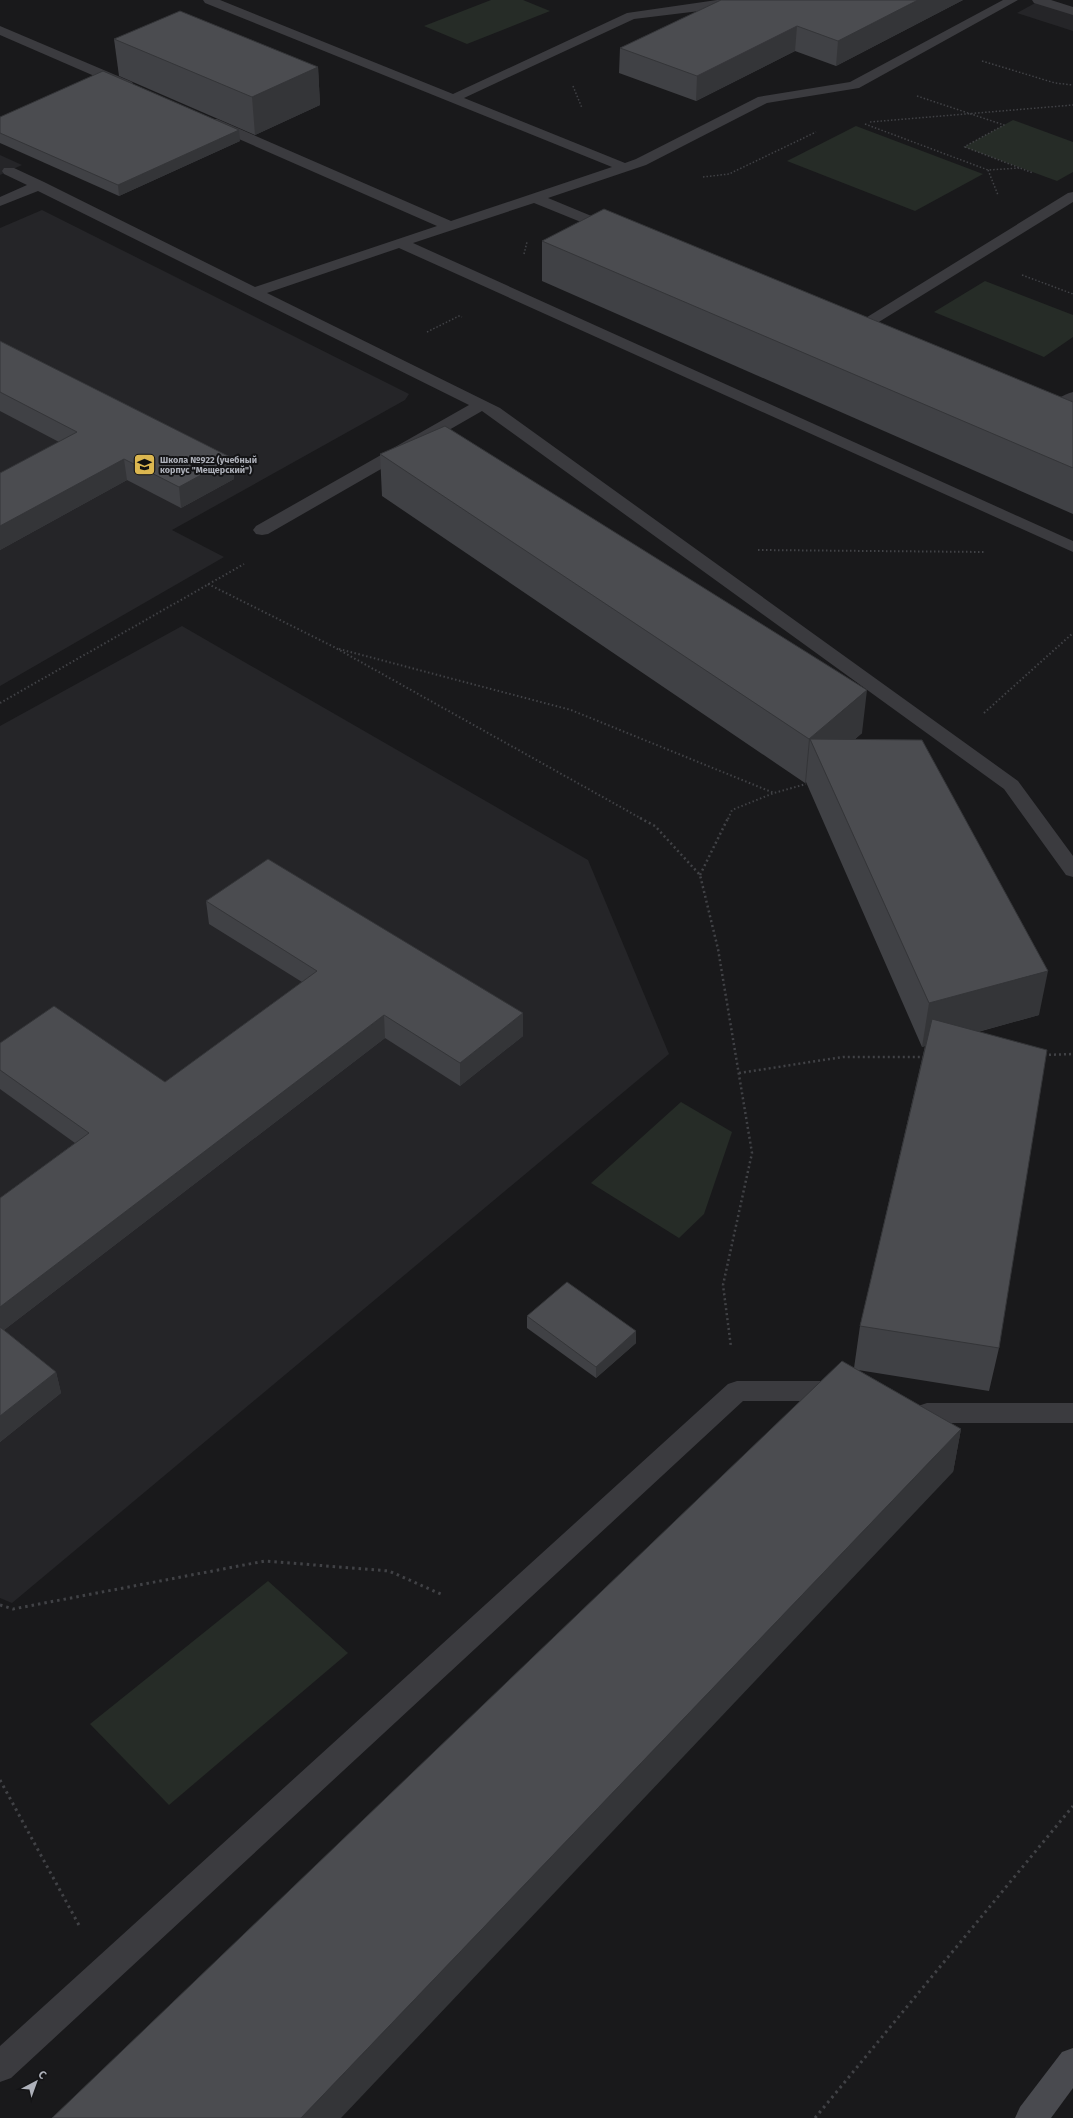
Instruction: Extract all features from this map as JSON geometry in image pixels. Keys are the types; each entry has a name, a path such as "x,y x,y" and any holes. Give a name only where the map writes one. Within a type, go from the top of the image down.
{"street":[{"path":"1031,2118 1073,2063"}],"lane":[{"path":"454,98 631,16 716,5 727,0"},
{"path":"254,292 626,168 641,162 763,100 854,85 1012,0"},
{"path":"1038,0 1073,11"},
{"path":"221,2 626,168"},
{"path":"0,30 138,90"},
{"path":"200,117 450,226"},
{"path":"9,171 494,411 1011,785 1073,870"},
{"path":"0,202 39,185"},
{"path":"856,330 1073,196"},
{"path":"535,198 623,234"},
{"path":"400,243 1073,547"},
{"path":"842,324 871,336"},
{"path":"1073,397 1048,406 1073,417"},
{"path":"262,530 481,405"},
{"path":"0,2067 737,1391 849,1391"},
{"path":"927,1413 1073,1413"}],"path":[{"path":"945,36 979,60 1055,83 1073,85"},
{"path":"558,50 603,158"},
{"path":"866,78 1004,125 964,147 1035,173"},
{"path":"1020,168 988,170 863,122 878,122 1073,105"},
{"path":"0,703 250,560 284,517"},
{"path":"685,549 986,552"},
{"path":"208,584 334,647 655,826 700,874 718,949 752,1153 723,1285 737,1391"},
{"path":"952,742 1073,633"},
{"path":"334,647 571,710 774,793"},
{"path":"700,874 732,810 774,793 806,784"},
{"path":"1043,1055 1073,1054"},
{"path":"739,1073 843,1057 926,1057"},
{"path":"0,1605 13,1609 265,1561 389,1571 491,1616"},
{"path":"0,1780 104,1972"},
{"path":"815,2118 1073,1806"}],"shaded area":[{"path":"491,0 523,0 550,11 467,44 424,26"},
{"path":"1037,2 1073,13 1073,31 1017,13"},
{"path":"1013,120 1073,142 1073,172 1057,181 964,147"},
{"path":"856,126 983,174 915,211 787,161"},
{"path":"0,155 22,165 0,175"},
{"name":"Школа №922 (учебный корпус \"Мещерский\")","path":"42,210 409,394 405,400 172,530 224,557 0,686 0,228"},
{"path":"985,281 1073,315 1073,337 1044,357 934,312"},
{"path":"182,626 588,860 669,1054 12,1603 0,1598 0,726"},
{"path":"681,1102 732,1132 704,1214 679,1238 591,1183"},
{"path":"268,1581 348,1653 169,1805 90,1724"}],"building":[{"path":"721,0 918,0 838,41 797,26 697,76 620,48"},
{"path":"180,11 318,67 252,97 114,39"},
{"path":"103,71 239,130 118,185 0,133 0,117"},
{"path":"604,209 1073,402 1073,468 542,241"},
{"path":"0,341 232,458 179,487 124,459 0,526 0,473 77,432 0,392"},
{"path":"445,426 867,690 809,739 380,454"},
{"path":"810,739 922,740 1048,971 929,1003"},
{"path":"268,859 523,1013 460,1063 384,1015 0,1307 0,1198 89,1133 0,1070 0,1043 54,1006 165,1082 317,971 206,901"},
{"path":"932,1019 1047,1050 999,1348 860,1326"},
{"path":"567,1282 636,1331 596,1367 527,1316"},
{"path":"0,1327 56,1372 0,1416"},
{"path":"842,1361 961,1429 301,2118 52,2118"}],"place":[{"name":"Школа №922 (учебный корпус \"Мещерский\")","path":"144,465"}]}
